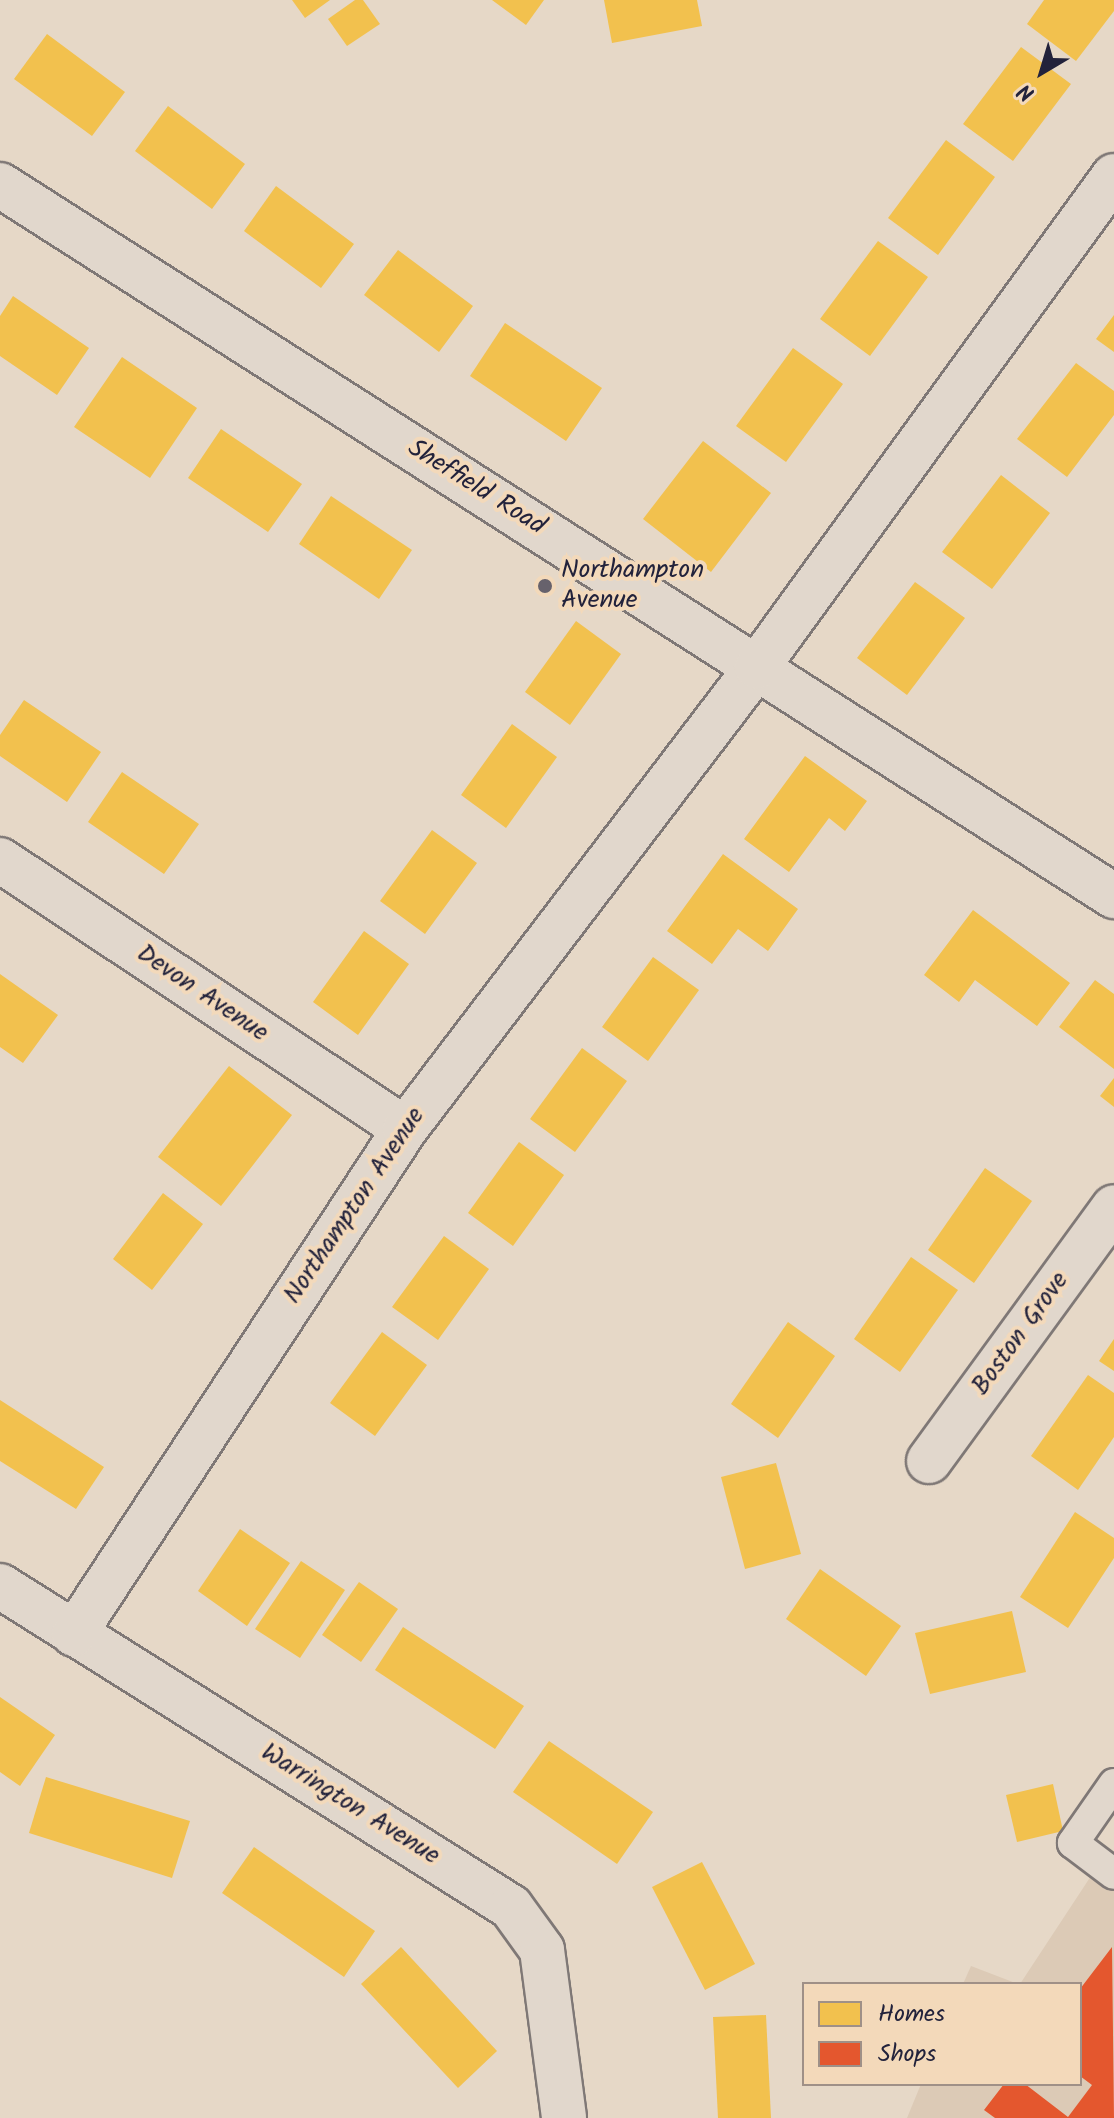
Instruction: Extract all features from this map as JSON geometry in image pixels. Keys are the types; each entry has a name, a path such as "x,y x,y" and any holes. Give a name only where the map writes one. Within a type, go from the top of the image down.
{"street":[{"name":"Northampton Avenue","path":"74,1634 405,1129 757,667 1114,176"},
{"name":"Sheffield Road","path":"0,185 1114,896"},
{"name":"Devon Avenue","path":"0,860 405,1129"},
{"name":"Boston Grove","path":"929,1461 1114,1207"},
{"name":"Warrington Avenue","path":"0,1586 511,1907 542,1950 564,2118"}],"lane":[{"path":"1114,1784 1073,1843 1114,1874"}],"shaded area":[{"path":"1091,1876 1114,1891 1114,2118 907,2118 920,2086 1082,2086 1082,1982 1021,1982"},
{"path":"971,1966 1013,1982 964,1982"}],"building: Homes":[{"path":"292,0 330,0 305,18"},
{"path":"355,0 363,0 380,24 347,46 328,19"},
{"path":"492,0 544,0 526,25"},
{"path":"604,0 697,0 702,26 612,43"},
{"path":"1044,0 1114,0 1114,11 1076,61 1027,24"},
{"path":"47,34 125,92 92,136 14,79"},
{"path":"1021,47 1071,84 1013,161 963,124"},
{"path":"168,106 245,164 212,209 135,151"},
{"path":"946,140 995,177 938,255 888,218"},
{"path":"276,186 354,244 321,288 244,231"},
{"path":"878,241 928,277 870,356 820,319"},
{"path":"398,250 473,306 439,352 364,295"},
{"path":"13,296 89,348 57,395 0,356 0,316"},
{"path":"1114,315 1114,352 1096,339"},
{"path":"505,323 602,388 566,441 470,376"},
{"path":"793,348 843,384 786,462 736,426"},
{"path":"122,357 197,408 150,478 74,427"},
{"path":"1076,363 1114,391 1114,415 1067,477 1017,439"},
{"path":"221,429 302,484 268,532 188,478"},
{"path":"703,441 771,493 711,572 643,519"},
{"path":"1001,475 1050,513 992,589 942,552"},
{"path":"331,496 412,550 379,599 299,544"},
{"path":"915,582 965,618 907,695 857,658"},
{"path":"576,621 621,654 570,725 525,692"},
{"path":"24,700 101,752 67,802 0,756 0,735"},
{"path":"512,724 557,757 506,828 461,795"},
{"path":"805,756 867,801 845,831 829,818 789,872 744,839"},
{"path":"122,772 199,824 164,874 88,822"},
{"path":"432,830 477,863 425,934 380,901"},
{"path":"723,854 798,909 768,951 738,929 712,964 667,931"},
{"path":"973,910 1070,983 1037,1026 975,980 959,1002 924,975"},
{"path":"364,931 409,964 358,1035 313,1002"},
{"path":"653,957 699,990 648,1061 602,1027"},
{"path":"0,974 58,1015 23,1063 0,1047"},
{"path":"1095,980 1114,994 1114,1069 1059,1027"},
{"path":"582,1048 627,1081 575,1152 530,1119"},
{"path":"229,1066 292,1115 221,1206 158,1157"},
{"path":"1114,1078 1114,1107 1100,1096"},
{"path":"519,1142 564,1175 513,1246 468,1213"},
{"path":"985,1168 1032,1201 974,1283 928,1250"},
{"path":"163,1193 203,1224 152,1290 113,1259"},
{"path":"444,1236 489,1269 438,1340 392,1307"},
{"path":"911,1257 958,1290 900,1372 854,1339"},
{"path":"788,1322 835,1356 778,1438 731,1404"},
{"path":"382,1332 427,1365 375,1436 330,1403"},
{"path":"1114,1339 1114,1371 1099,1361"},
{"path":"1088,1375 1114,1393 1114,1437 1078,1490 1031,1456"},
{"path":"0,1400 104,1467 76,1509 0,1461"},
{"path":"776,1463 801,1554 745,1569 721,1477"},
{"path":"1075,1512 1114,1538 1114,1558 1068,1628 1020,1597"},
{"path":"240,1529 290,1563 247,1626 198,1591"},
{"path":"301,1561 345,1590 300,1658 255,1629"},
{"path":"820,1569 901,1626 866,1676 786,1619"},
{"path":"359,1582 398,1609 361,1662 322,1635"},
{"path":"1012,1611 1026,1672 930,1694 915,1633"},
{"path":"403,1627 524,1706 495,1749 375,1670"},
{"path":"0,1697 55,1735 20,1786 0,1772"},
{"path":"549,1741 653,1812 617,1864 513,1792"},
{"path":"46,1777 190,1821 172,1878 29,1833"},
{"path":"1053,1784 1063,1831 1017,1842 1006,1795"},
{"path":"254,1847 375,1931 344,1977 222,1893"},
{"path":"702,1862 755,1964 705,1990 652,1887"},
{"path":"401,1947 497,2051 458,2088 361,1984"},
{"path":"766,2015 771,2118 718,2118 713,2017"}],"building: Shops":[{"path":"1112,1947 1114,2118 995,2118 984,2110 1002,2086 1028,2086 1068,2117 1092,2085 1082,2078 1082,1986"}],"place":[{"name":"Northampton Avenue","path":"545,586"}]}
